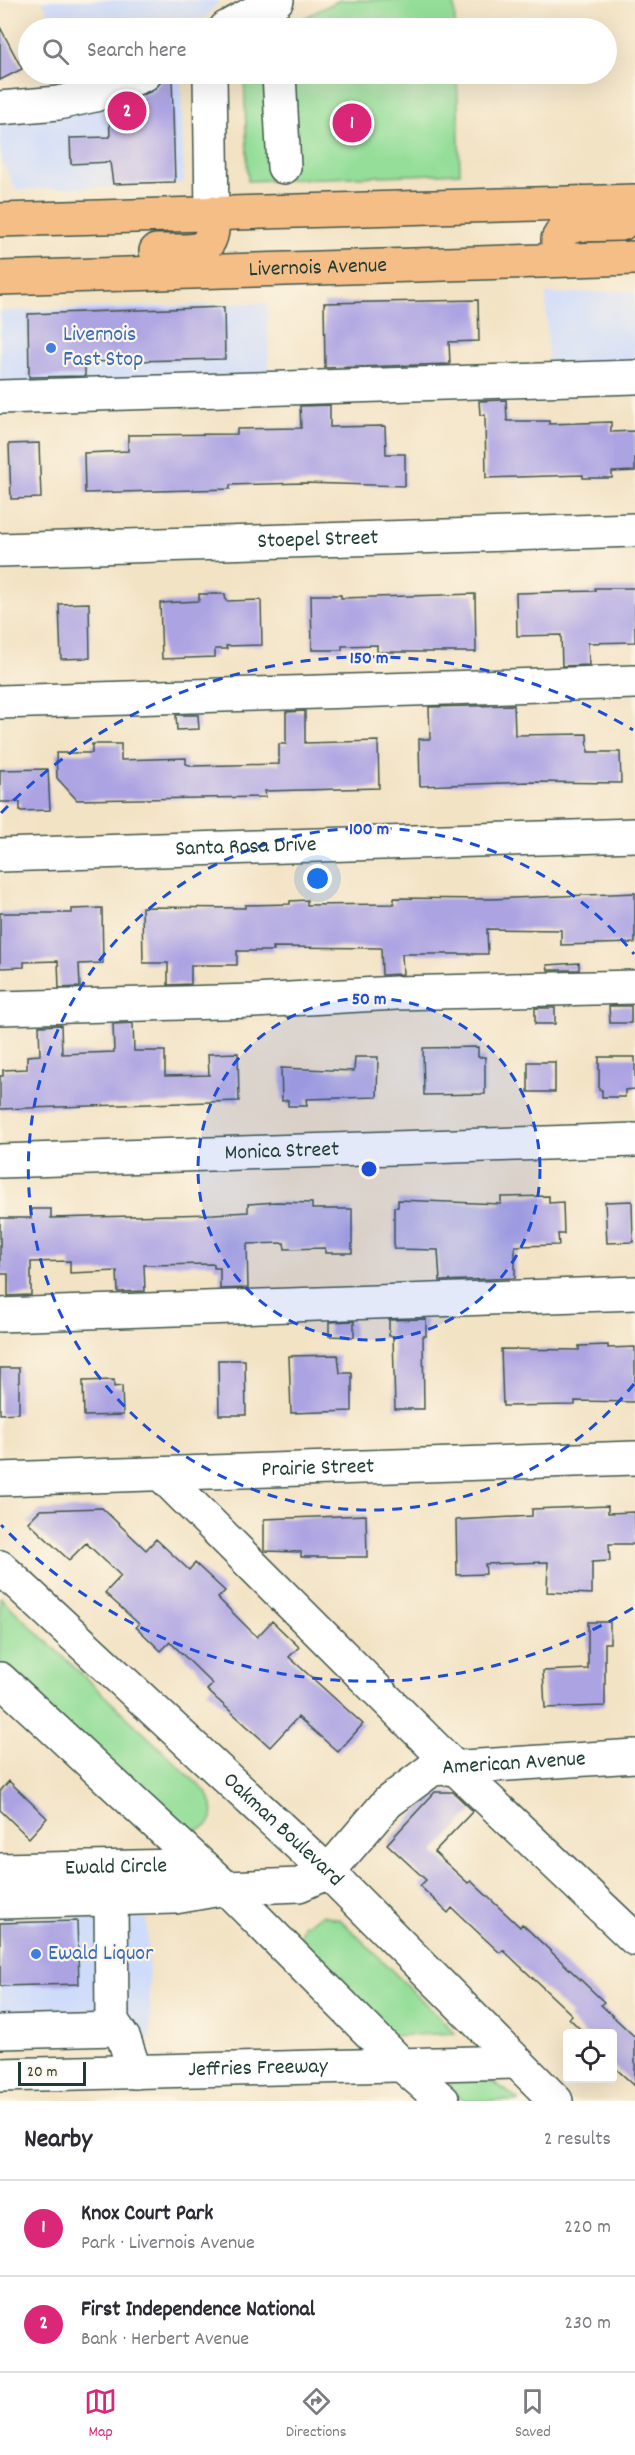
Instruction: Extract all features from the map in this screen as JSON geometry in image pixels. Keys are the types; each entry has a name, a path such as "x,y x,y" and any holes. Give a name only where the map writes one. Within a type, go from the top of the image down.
{"main road":[{"path":"0,220 635,201"},
{"path":"0,262 16,256 195,250 207,245 214,235 212,213"},
{"path":"558,260 558,239 564,229 577,225 635,223"},
{"name":"Livernois Avenue","path":"0,278 635,258"}],"street":[{"path":"254,18 274,11"},
{"path":"0,108 58,103 95,95 121,84"},
{"path":"210,84 212,213"},
{"path":"280,84 284,167"},
{"path":"0,397 635,377"},
{"name":"Stoepel Street","path":"0,550 635,530"},
{"path":"0,702 635,682"},
{"name":"Santa Rosa Drive","path":"0,855 635,835"},
{"path":"0,1008 254,1001 396,993 635,987"},
{"name":"Monica Street","path":"0,1161 635,1140"},
{"path":"0,1315 635,1293"},
{"name":"Prairie Street","path":"0,1479 635,1458"},
{"path":"161,1473 454,1767 635,1939"},
{"name":"Oakman Boulevard","path":"0,1567 328,1872 556,2101"},
{"path":"0,1679 226,1888 403,2066 443,2101"},
{"name":"American Avenue","path":"328,1872 388,1802 432,1769 635,1756"},
{"name":"Ewald Circle","path":"0,1870 178,1866 226,1888"},
{"name":"Ewald Circle","path":"0,1902 175,1897 226,1888 298,1885 328,1872"},
{"path":"111,1899 112,2021 124,2039 135,2072"},
{"path":"0,2032 117,2029"},
{"name":"Jeffries Freeway","path":"0,2075 515,2062"}],"shaded area":[{"path":"42,0 220,0 205,18 51,18"},
{"path":"79,84 181,84 184,183 16,190 0,158 0,121 60,115"},
{"path":"635,291 635,366 548,368 546,294"},
{"path":"267,303 269,379 0,387 0,311"},
{"path":"147,1916 151,2041 127,2023 0,2025 0,1919"}],"green space":[{"path":"340,0 454,0 455,18 304,18"},
{"path":"244,84 457,84 460,173 248,181"},
{"path":"0,1597 206,1792 213,1810 209,1824 199,1830 177,1833 0,1664"},
{"path":"322,1915 339,1919 455,2033 391,2036 299,1942 303,1925"},
{"path":"454,2079 475,2079 496,2084 519,2101 464,2101 451,2089 450,2082"}],"building":[{"path":"0,27 18,61 18,71 0,80"},
{"path":"159,84 172,84 175,182 113,184 110,162 71,164 70,138 110,137 109,109 152,91"},
{"path":"478,300 479,341 449,342 450,364 325,368 324,303"},
{"path":"224,307 225,359 85,362 85,376 29,377 28,314"},
{"path":"506,400 507,421 549,421 549,424 611,422 611,432 635,431 635,471 612,472 612,478 583,478 583,475 486,478 485,415 480,415 479,401"},
{"path":"330,405 330,427 385,426 386,454 405,454 405,486 304,483 230,485 230,489 85,493 84,453 128,451 128,435 237,434 237,429 301,428 300,406"},
{"path":"39,443 41,498 11,499 9,444"},
{"path":"595,588 635,588 635,642 588,643 589,665 562,666 561,635 517,636 516,593 595,591"},
{"path":"199,594 225,594 226,601 261,600 262,645 226,646 227,649 215,649 215,657 162,659 160,603 199,601"},
{"path":"475,594 476,652 377,652 377,645 342,646 342,650 312,650 311,595 341,595 341,598"},
{"path":"89,603 90,658 61,659 59,604"},
{"path":"514,705 515,735 587,734 588,752 620,752 621,783 528,782 420,786 419,739 430,739 429,707"},
{"path":"305,711 305,743 378,741 379,788 265,791 266,797 77,800 57,778 56,753 92,753 92,744 121,744 121,760 186,758 186,764 193,766 279,764 279,744 286,744 286,712"},
{"path":"176,715 198,715 199,729 177,730"},
{"path":"48,769 50,810 20,811 20,802 0,802 0,770"},
{"path":"635,893 635,943 561,945 561,930 487,929 488,954 402,954 403,974 382,975 381,948 273,947 274,951 237,951 237,965 191,965 191,984 168,985 168,963 143,963 142,907 245,908 245,905 290,904 290,901 307,900 307,905 394,904 394,898 491,899"},
{"path":"102,908 103,963 79,964 80,987 59,988 58,961 24,962 24,967 0,968 0,913 72,913 72,909"},
{"path":"579,963 579,970 548,970 547,965"},
{"path":"609,1006 631,1006 631,1023 610,1023"},
{"path":"535,1008 555,1008 555,1024 535,1024"},
{"path":"133,1023 134,1051 165,1051 165,1076 209,1075 208,1054 238,1053 239,1101 0,1109 0,1076 3,1076 3,1070 27,1069 27,1056 40,1055 39,1026 61,1025 62,1054 114,1052 113,1024"},
{"path":"478,1047 478,1057 485,1057 485,1094 424,1095 423,1048"},
{"path":"355,1057 378,1057 377,1097 306,1099 307,1106 288,1106 288,1100 282,1101 281,1068 354,1071"},
{"path":"599,1057 635,1057 635,1089 625,1090 625,1097 602,1097 602,1090 599,1090"},
{"path":"528,1062 555,1062 555,1092 528,1092"},
{"path":"549,1196 549,1203 563,1202 564,1234 558,1234 559,1245 515,1246 515,1278 440,1281 438,1250 394,1249 394,1207 398,1207 398,1200 501,1204 501,1197"},
{"path":"632,1201 633,1242 607,1243 605,1202"},
{"path":"312,1203 312,1209 352,1209 352,1253 325,1253 325,1248 285,1249 284,1243 247,1244 248,1288 220,1289 220,1268 214,1268 214,1264 144,1265 145,1291 118,1292 117,1271 70,1273 70,1261 31,1262 31,1295 8,1296 8,1274 0,1274 0,1218 31,1218 31,1209 51,1209 51,1218 213,1214 248,1212 248,1204"},
{"path":"426,1319 426,1336 423,1336 424,1409 395,1409 393,1336 389,1336 389,1320"},
{"path":"354,1321 354,1337 329,1336 329,1322"},
{"path":"608,1345 608,1348 635,1347 635,1402 575,1401 575,1405 503,1406 501,1349 579,1350 579,1346"},
{"path":"338,1355 340,1373 352,1373 352,1411 291,1413 289,1356"},
{"path":"218,1360 245,1360 246,1415 219,1415"},
{"path":"0,1368 19,1368 19,1413 0,1414"},
{"path":"114,1380 114,1387 122,1386 123,1415 84,1416 83,1381"},
{"path":"608,1506 608,1513 635,1512 635,1544 609,1544 610,1561 592,1562 592,1594 547,1592 548,1562 485,1564 486,1574 457,1575 456,1520 532,1516 532,1509"},
{"path":"102,1508 146,1550 156,1539 189,1570 195,1563 225,1591 218,1598 257,1637 272,1621 299,1647 289,1657 363,1724 338,1752 298,1717 270,1747 207,1690 213,1684 170,1642 161,1651 136,1627 139,1624 105,1593 121,1576 86,1543 69,1560 28,1522 40,1510"},
{"path":"366,1515 367,1557 301,1557 301,1552 264,1551 264,1519"},
{"path":"588,1622 610,1622 610,1643 605,1643 605,1706 545,1708 543,1671 588,1669"},
{"path":"9,1781 47,1818 29,1838 0,1810 0,1791"},
{"path":"435,1792 453,1792 473,1811 434,1852 468,1883 471,1881 520,1927 522,1924 604,2002 601,2005 635,2037 635,2086 617,2070 617,2029 580,2029 569,2018 572,2015 503,1950 500,1953 452,1908 448,1913 420,1886 426,1880 387,1844"},
{"path":"77,1921 79,1984 0,1986 0,1923"}],"place":[{"name":"First Independence National","path":"127,111"},
{"name":"Knox Court Park","path":"352,123"},
{"name":"Livernois Fast Stop","path":"51,348"},
{"name":"Ewald Liquor","path":"36,1954"}]}
